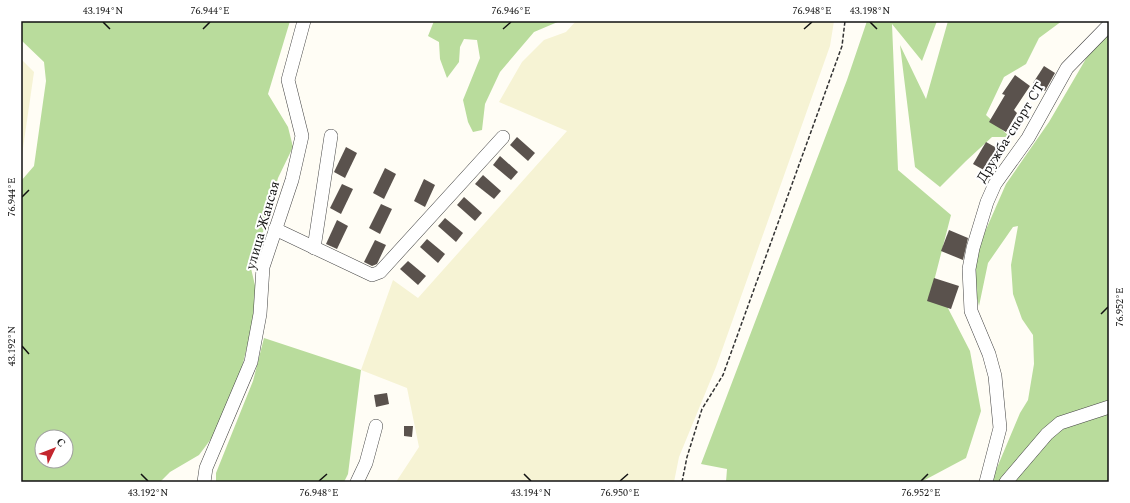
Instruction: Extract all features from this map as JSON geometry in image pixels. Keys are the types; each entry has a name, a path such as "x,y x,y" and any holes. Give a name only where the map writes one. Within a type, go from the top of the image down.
{"street":[{"name":"улица Жансая","path":"204,482 206,468 251,362 260,314 263,267 292,180 302,136 288,80 304,21"},
{"name":"Дружба-спорт СТ","path":"986,482 1000,428 995,376 971,311 969,269 973,248 987,202 995,184 1028,138 1067,68 1109,25"},
{"path":"314,248 331,136"},
{"path":"275,229 372,275 380,272 503,137"},
{"path":"1006,482 1047,434 1060,423 1109,408"},
{"path":"357,482 366,462 376,426"}],"path":[{"path":"682,482 687,457 702,410 724,375 842,46 845,21"}],"shaded area":[{"path":"576,21 834,21 830,46 716,367 679,457 674,482 396,482 419,447 407,388 361,370 393,280 418,298 567,131 499,102 522,62 544,40 566,32"},
{"path":"21,59 34,72 21,162"}],"green space":[{"path":"21,21 290,21 268,94 288,127 293,147 278,178 265,227 250,264 257,294 252,327 240,375 217,431 199,455 170,472 160,482 21,482 21,181 34,166 46,81 44,62 21,40"},
{"path":"434,21 560,21 534,32 500,72 485,104 482,130 473,132 468,122 463,100 480,58 477,40 464,39 460,47 459,62 447,78 440,59 439,42 428,36"},
{"path":"867,21 937,21 922,61 892,24 898,170 951,215 934,281 970,351 981,411 966,458 921,482 726,482 727,469 701,464 847,80"},
{"path":"948,21 1062,21 1039,38 1026,64 1004,77 986,115 1010,137 992,137 940,187 915,167 900,45 926,99"},
{"path":"1109,31 1109,482 991,482 1020,413 1028,400 1034,364 1033,335 1022,319 1013,294 1011,265 1018,226 1013,227 988,263 979,306 973,282 977,250 1006,184 1049,122 1094,45"},
{"path":"264,338 361,370 348,474 344,482 216,482 216,473 253,381"}],"building":[{"path":"1044,66 1055,73 1045,91 1033,83"},
{"path":"1015,75 1030,86 1014,110 1017,113 1006,132 989,122 1005,95 1002,94"},
{"path":"517,137 535,153 528,161 510,145"},
{"path":"986,142 1004,152 991,174 973,164"},
{"path":"346,147 357,153 345,178 334,172"},
{"path":"500,156 518,172 511,180 493,165"},
{"path":"385,168 396,174 384,199 373,193"},
{"path":"483,175 501,191 494,199 475,184"},
{"path":"424,179 435,185 425,207 414,201"},
{"path":"342,184 353,189 341,214 330,208"},
{"path":"464,197 482,213 475,221 457,205"},
{"path":"381,204 392,209 380,234 369,228"},
{"path":"445,218 463,233 456,242 438,226"},
{"path":"337,220 348,226 337,249 326,244"},
{"path":"949,230 968,238 963,260 941,251"},
{"path":"427,239 445,254 438,263 420,247"},
{"path":"375,240 386,245 377,264 372,266 364,262"},
{"path":"408,261 426,276 418,285 400,269"},
{"path":"934,278 959,286 951,309 927,301"},
{"path":"387,393 389,404 376,407 374,395"},
{"path":"404,426 413,426 412,437 404,436"}]}
